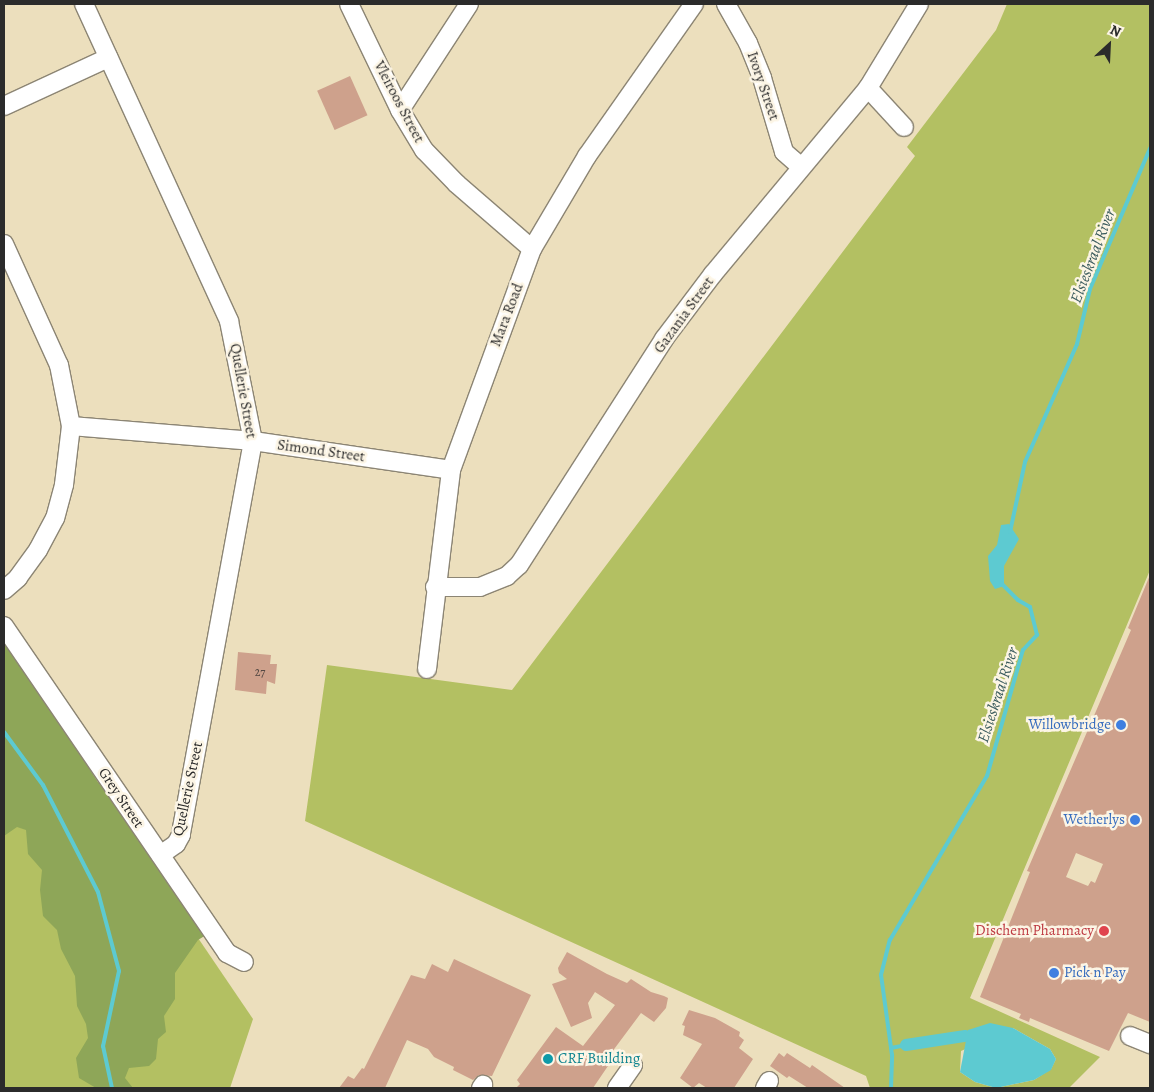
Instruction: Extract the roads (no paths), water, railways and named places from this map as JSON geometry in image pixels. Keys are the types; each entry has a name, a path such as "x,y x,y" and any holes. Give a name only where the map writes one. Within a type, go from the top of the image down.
{"street":[{"name":"Quellerie Street","path":"84,4 230,321 253,442 181,835 176,844 160,855"},
{"name":"Vleiroos Street","path":"349,4 400,110 436,164 532,249"},
{"path":"400,110 470,4"},
{"name":"Mara Road","path":"427,669 435,587 451,470 532,249 587,156 694,4"},
{"name":"Ivory Street","path":"726,4 748,43 762,78 784,152 801,167"},
{"name":"Gazania Street","path":"435,587 480,587 507,576 519,565 664,339 801,167 868,88 919,4"},
{"path":"4,106 108,58"},
{"path":"868,88 904,126"},
{"path":"4,244 59,364 71,426 64,486 55,518 38,550 18,578 4,590"},
{"name":"Simond Street","path":"71,426 253,442 451,470"},
{"name":"Grey Street","path":"4,626 227,953 244,962"},
{"path":"1130,1036 1150,1044"},
{"path":"617,1088 633,1065"}],"water":[{"path":"1009,524 1019,539 1004,566 1004,586 995,589 990,581 988,556 997,545 1001,525"},
{"path":"990,1023 1013,1028 1050,1049 1056,1059 1051,1070 1034,1080 996,1088 975,1082 960,1072 968,1030"}],"waterway":[{"name":"Elsieskraal River","path":"1010,532 1025,462 1077,344 1090,289 1150,148"},
{"name":"Elsieskraal River","path":"891,1088 892,1055 881,975 890,940 987,776 1023,650 1037,635 1030,607 1018,600 1002,584"},
{"path":"4,732 43,785 98,892 119,971 103,1046 112,1088"},
{"path":"906,1045 965,1036"},
{"path":"891,1048 906,1045"}],"place":[{"name":"Willowbridge","path":"1121,725"},
{"name":"Wetherlys","path":"1135,820"},
{"name":"Dischem Pharmacy","path":"1104,931"},
{"name":"Pick n Pay","path":"1054,973"},
{"name":"CRF Building","path":"548,1059"}]}
